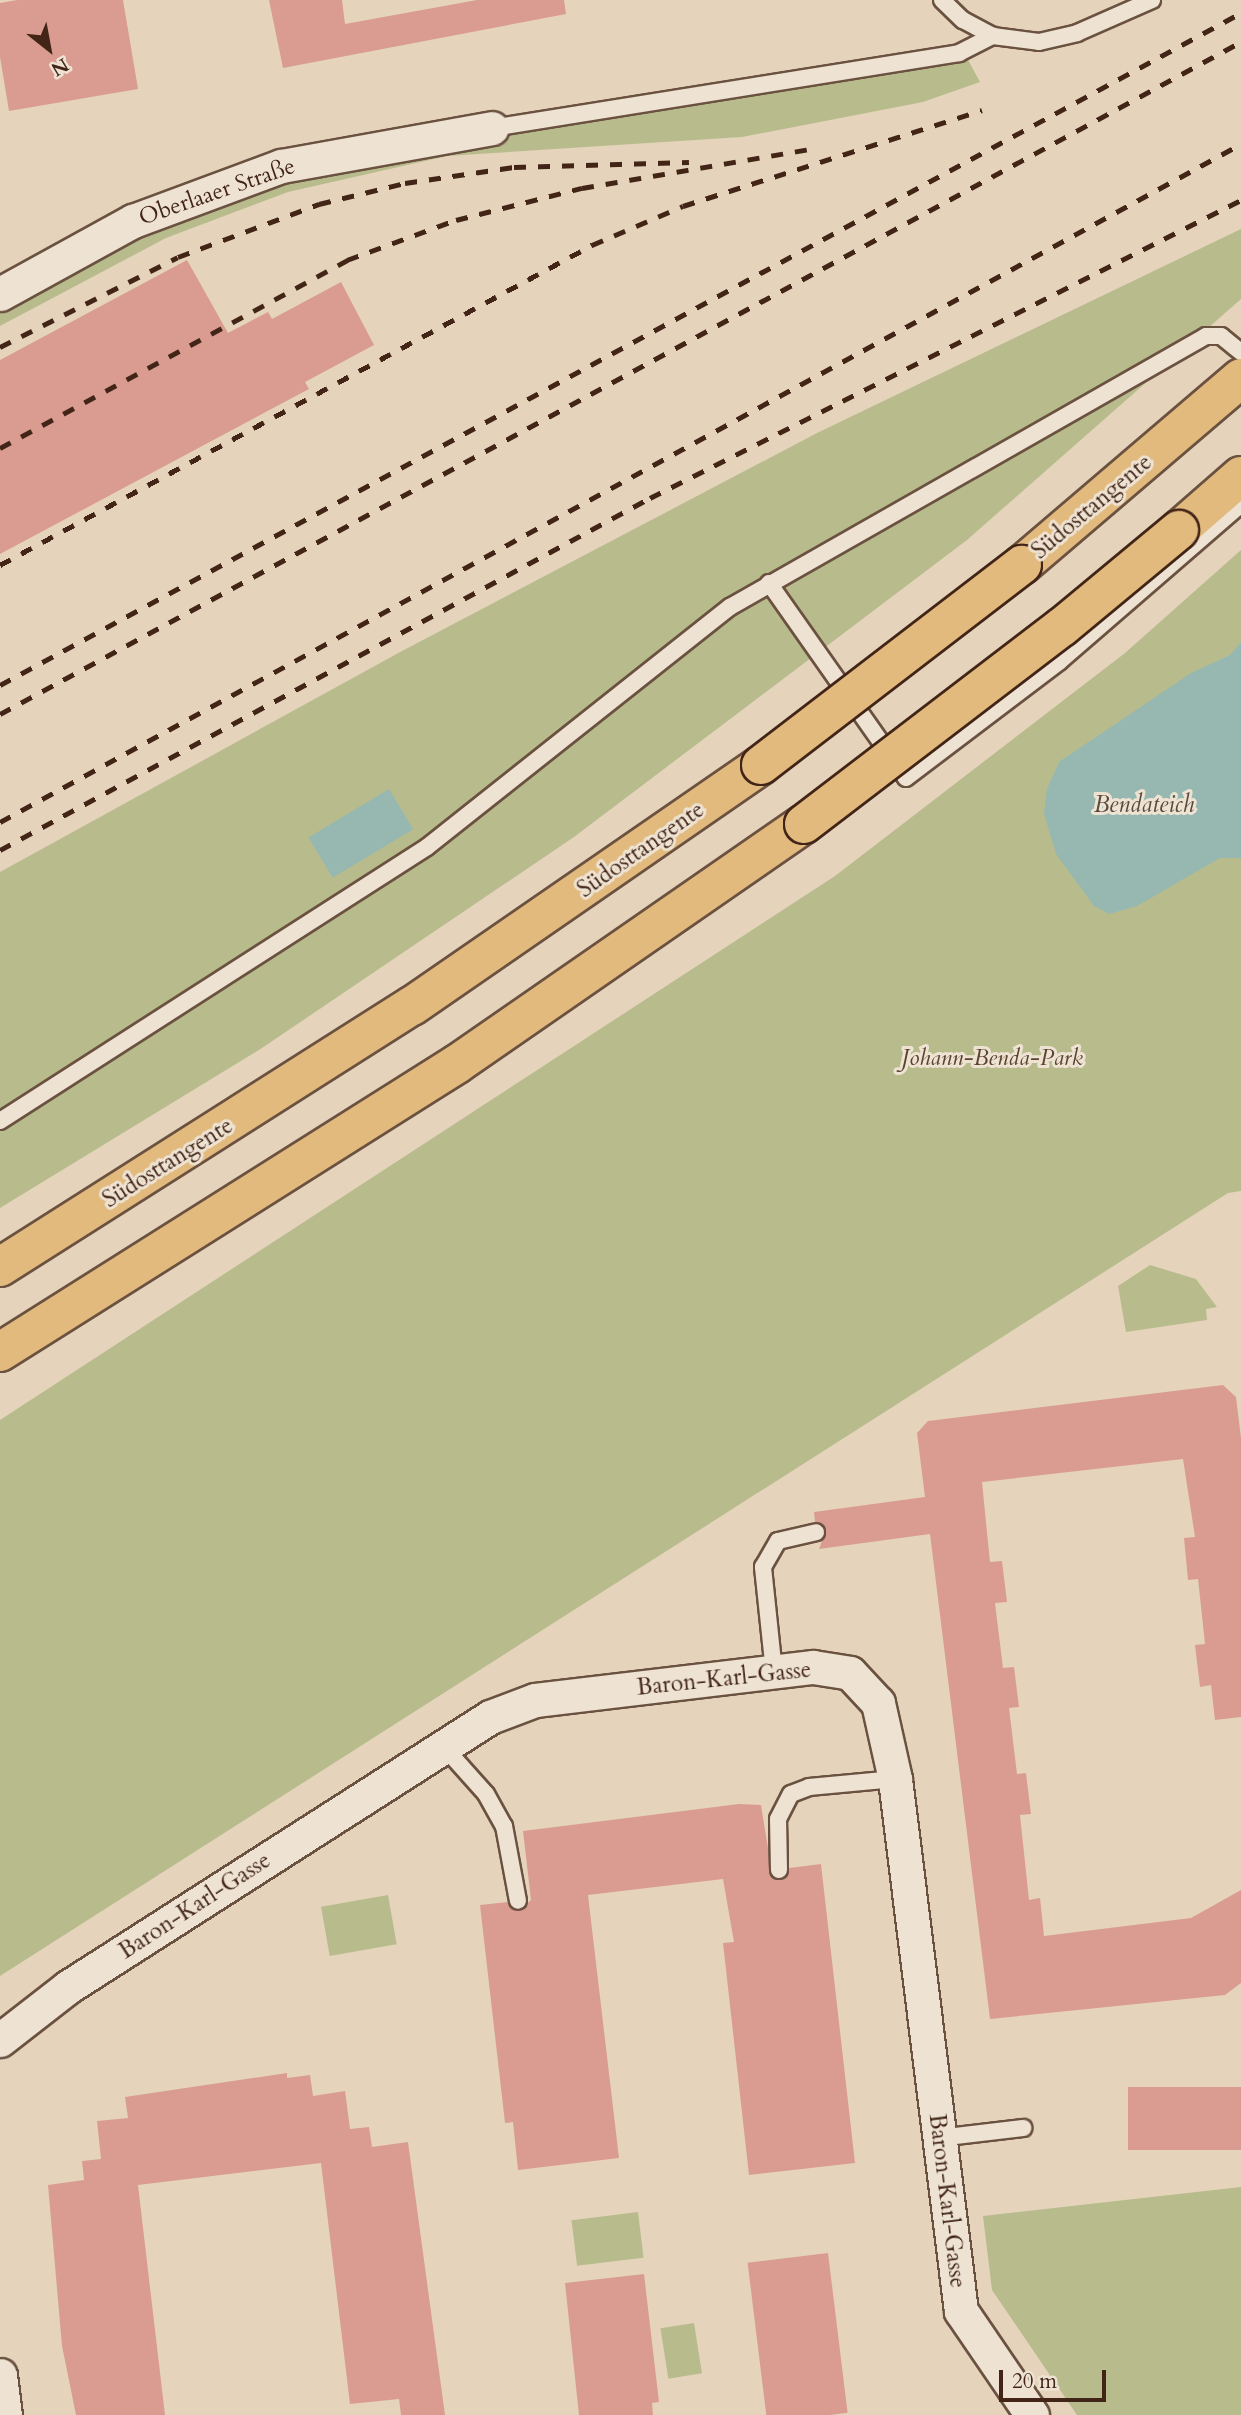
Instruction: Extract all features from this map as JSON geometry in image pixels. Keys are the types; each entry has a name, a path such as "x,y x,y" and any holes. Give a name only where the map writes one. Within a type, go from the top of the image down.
{"highway":[{"name":"Südosttangente","path":"0,1267 412,1006 761,765 1022,565 1241,378"},
{"path":"0,1352 446,1072 804,824 1062,627 1241,476"}],"street":[{"name":"Oberlaaer Straße","path":"0,294 133,221 281,166 492,128"},
{"name":"Baron-Karl-Gasse","path":"0,2039 68,1987 490,1717 536,1700 813,1667 850,1673 878,1703 895,1779 937,2138 961,2311 1032,2415"},
{"path":"0,2375 5,2415"}],"lane":[{"path":"942,0 992,36 1039,42 1077,33 1152,0"},
{"path":"492,128 959,53 992,36"},
{"path":"0,1121 426,847 694,632 769,583 1206,336 1220,336 1241,352"},
{"path":"769,583 906,778 1059,661 1241,504"},
{"path":"774,1672 763,1567 778,1541 816,1532"},
{"path":"444,1747 486,1794 505,1826 518,1901"},
{"path":"779,1870 778,1819 792,1794 809,1787 895,1779"},
{"path":"937,2138 1023,2128"}],"green space":[{"path":"967,58 980,82 923,102 742,137 447,156 288,192 166,238 0,326 0,307 154,222 282,176 484,135"},
{"path":"1241,229 1241,299 967,540 574,837 262,1048 0,1208 0,872 402,651 817,433"},
{"name":"Johann-Benda-Park","path":"1241,550 1241,1191 1228,1193 0,1976 0,1420 835,876 1125,653"},
{"path":"1150,1265 1196,1279 1217,1307 1206,1309 1207,1320 1126,1332 1118,1286"},
{"path":"388,1895 397,1944 330,1956 321,1907"},
{"path":"1241,2187 1241,2415 1077,2415 992,2290 983,2216"},
{"path":"638,2212 644,2258 577,2266 571,2220"},
{"path":"694,2323 702,2373 668,2379 660,2328"}],"water":[{"name":"Bendateich","path":"1241,642 1241,858 1220,858 1137,906 1109,914 1094,906 1056,854 1044,814 1047,789 1059,762 1191,673 1230,655"},
{"path":"389,789 413,829 333,878 308,837"}],"building":[{"path":"17,0 123,0 138,89 9,111 0,57 0,3"},
{"path":"269,0 342,0 345,24 477,0 564,0 566,14 283,68"},
{"path":"187,260 228,333 268,312 272,319 341,282 374,345 305,382 309,389 0,554 0,360"},
{"path":"1223,1385 1236,1397 1241,1438 1241,1717 1215,1720 1211,1685 1200,1687 1195,1645 1205,1644 1198,1579 1188,1580 1184,1538 1195,1537 1183,1459 982,1482 990,1562 1002,1561 1007,1602 995,1603 1003,1668 1014,1667 1019,1707 1009,1708 1017,1774 1026,1773 1031,1814 1020,1815 1029,1900 1040,1898 1044,1936 1191,1918 1241,1890 1241,1983 1225,1995 990,2019 930,1534 819,1549 826,1530 815,1522 814,1512 925,1497 917,1433 928,1421"},
{"path":"739,1804 761,1805 773,1879 785,1879 789,1868 821,1864 855,2163 749,2175 723,1943 734,1942 723,1879 588,1895 619,2158 518,2170 513,2122 505,2123 480,1905 508,1902 519,1911 531,1900 523,1831"},
{"path":"287,2073 287,2078 310,2075 313,2096 345,2091 350,2129 369,2127 372,2147 408,2142 445,2415 401,2415 399,2399 350,2404 321,2163 138,2185 165,2415 76,2415 62,2346 48,2185 84,2180 82,2161 101,2159 97,2121 128,2118 125,2097"},
{"path":"1128,2087 1241,2087 1241,2150 1128,2150"},
{"path":"828,2253 848,2413 766,2415 748,2263"},
{"path":"644,2274 659,2402 652,2403 653,2415 579,2415 565,2283"}],"railway":[{"path":"0,685 1241,13"},
{"path":"0,714 1241,42"},
{"path":"0,565 592,245 683,206 982,110"},
{"path":"0,822 1241,144"},
{"path":"0,448 347,260 456,220 582,188 811,149"},
{"path":"0,347 178,257 319,204 405,183 514,167 689,162"},
{"path":"0,850 650,498 1241,200"}]}
